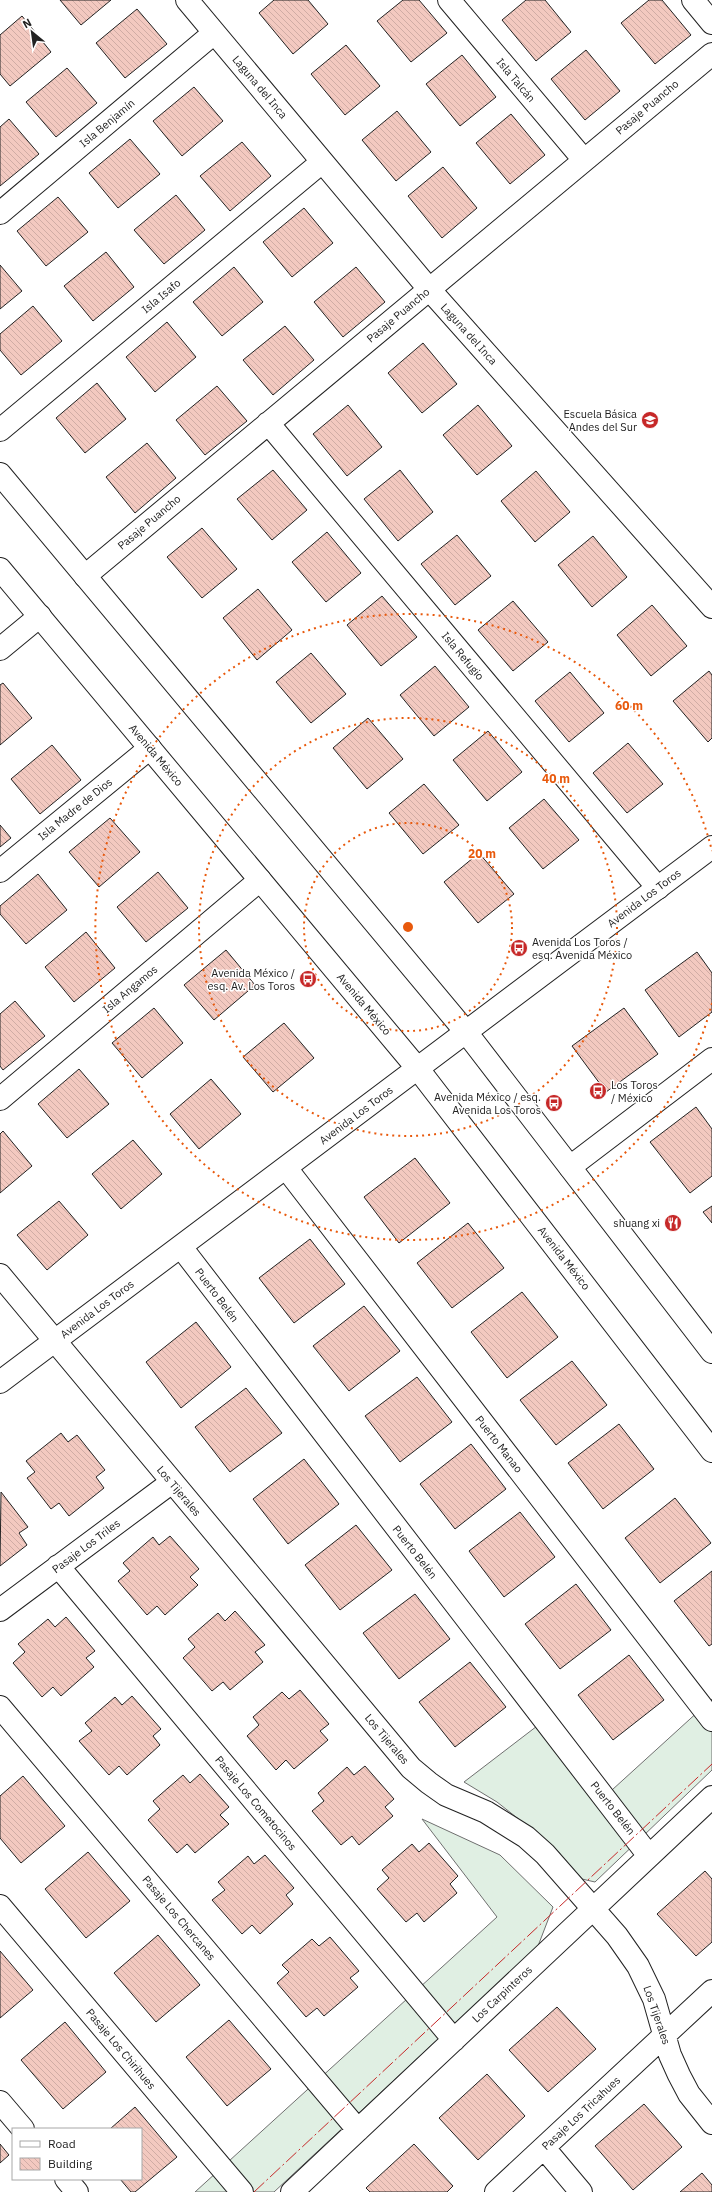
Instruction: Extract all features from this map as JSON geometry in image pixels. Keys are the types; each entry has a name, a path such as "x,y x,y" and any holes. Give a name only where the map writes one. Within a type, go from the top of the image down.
{"street":[{"name":"Laguna del Inca","path":"187,0 429,289 712,607"},
{"name":"Isla Talcán","path":"449,0 584,160"},
{"path":"693,0 712,23"},
{"name":"Isla Benjamín","path":"0,213 214,32"},
{"name":"Pasaje Puancho","path":"85,576 712,54"},
{"name":"Isla Isafo","path":"0,430 322,162"},
{"name":"Isla Refugio","path":"268,424 658,888"},
{"path":"0,474 466,1032 712,1352"},
{"name":"Avenida México","path":"0,568 418,1069 712,1451"},
{"path":"0,649 40,616"},
{"name":"Isla Madre de Dios","path":"0,871 150,748"},
{"name":"Avenida Los Toros","path":"0,1382 712,847"},
{"name":"Isla Angamos","path":"0,1099 260,880"},
{"path":"570,1167 709,1069"},
{"name":"Puerto Manao","path":"286,1168 712,1720"},
{"name":"Puerto Belén","path":"181,1247 650,1856"},
{"name":"Los Tijerales","path":"0,1276 411,1768 446,1795 465,1805 486,1812 526,1837 545,1854 617,1936 638,1966 654,1999 670,2055 679,2075 689,2094 712,2123"},
{"name":"Pasaje Los Triles","path":"0,1610 172,1482"},
{"name":"Pasaje Los Cometocinos","path":"58,1566 454,2040"},
{"name":"Pasaje Los Chercanes","path":"0,1706 358,2130"},
{"name":"Los Carpinteros","path":"292,2192 712,1797"},
{"name":"Pasaje Los Chirihues","path":"0,1906 242,2192"},
{"name":"Pasaje Los Tricahues","path":"496,2192 712,1991"},
{"path":"0,2102 22,2128"},
{"path":"544,2148 581,2192"},
{"path":"67,2180 77,2192"}],"green space":[{"path":"712,1699 712,1770 595,1882 582,1879 554,1847 497,1802 464,1782 541,1723 601,1800"},
{"path":"422,1819 500,1855 553,1907 538,1946 274,2192 195,2192 497,1917"}],"building":[{"path":"60,0 111,0 81,25"},
{"path":"274,0 308,0 328,24 293,54 259,13"},
{"path":"403,0 419,0 447,33 411,62 377,21"},
{"path":"526,0 545,0 571,32 536,61 502,20"},
{"path":"649,0 662,0 691,35 655,64 621,23"},
{"path":"137,9 167,44 125,78 96,43"},
{"path":"22,16 51,52 10,86 0,74 0,35"},
{"path":"346,45 380,86 345,115 311,74"},
{"path":"586,50 620,91 585,120 551,79"},
{"path":"462,55 496,97 460,126 426,84"},
{"path":"67,68 97,103 56,137 26,102"},
{"path":"194,87 223,121 182,156 153,121"},
{"path":"397,111 431,152 396,181 362,140"},
{"path":"511,114 545,155 510,184 476,143"},
{"path":"9,119 39,154 0,186 0,127"},
{"path":"130,139 160,174 118,208 89,173"},
{"path":"242,142 271,176 230,211 200,176"},
{"path":"443,167 477,208 442,238 408,196"},
{"path":"176,195 205,230 164,264 134,230"},
{"path":"58,197 88,232 46,266 17,231"},
{"path":"304,208 333,243 292,277 263,242"},
{"path":"106,252 134,287 93,321 64,286"},
{"path":"0,265 22,291 0,309"},
{"path":"234,267 263,302 222,336 193,302"},
{"path":"356,267 385,302 343,337 314,302"},
{"path":"33,306 62,341 21,375 0,350 0,334"},
{"path":"167,322 196,357 155,392 126,357"},
{"path":"285,326 314,360 273,395 243,360"},
{"path":"423,343 457,384 422,413 388,373"},
{"path":"97,383 126,419 85,453 56,418"},
{"path":"217,386 247,421 205,455 176,420"},
{"path":"348,405 382,447 347,476 313,434"},
{"path":"478,405 512,446 477,475 443,435"},
{"path":"147,443 176,478 135,513 106,477"},
{"path":"273,470 307,510 272,540 237,499"},
{"path":"400,470 433,512 398,541 364,499"},
{"path":"536,471 570,512 535,542 501,501"},
{"path":"202,528 237,569 202,598 167,557"},
{"path":"327,532 361,573 326,602 292,562"},
{"path":"457,535 491,576 455,605 421,564"},
{"path":"593,536 627,577 592,607 558,565"},
{"path":"258,589 292,630 257,660 223,618"},
{"path":"382,596 417,637 381,666 347,625"},
{"path":"513,601 548,642 513,671 478,630"},
{"path":"652,605 687,646 651,676 617,635"},
{"path":"311,653 346,694 311,723 276,682"},
{"path":"435,666 469,707 434,736 400,695"},
{"path":"709,671 712,675 712,738 708,742 673,701"},
{"path":"570,672 604,713 569,742 535,701"},
{"path":"3,683 32,718 0,745 0,685"},
{"path":"368,718 403,759 367,789 333,748"},
{"path":"488,731 522,772 487,801 453,760"},
{"path":"628,743 663,784 627,813 593,773"},
{"path":"52,745 81,780 40,814 11,779"},
{"path":"424,784 459,825 423,854 389,813"},
{"path":"544,799 579,840 543,869 509,828"},
{"path":"110,818 140,852 99,887 69,852"},
{"path":"0,825 11,838 0,847"},
{"path":"479,853 514,894 478,923 444,882"},
{"path":"158,872 188,908 146,942 117,907"},
{"path":"38,874 67,910 26,944 0,914 0,906"},
{"path":"86,932 115,968 74,1002 45,967"},
{"path":"226,950 255,985 214,1020 184,985"},
{"path":"697,952 712,973 712,1012 679,1037 645,990"},
{"path":"15,1001 45,1036 3,1070 0,1066 0,1014"},
{"path":"154,1008 183,1043 142,1078 112,1043"},
{"path":"624,1008 658,1054 606,1092 572,1046"},
{"path":"284,1023 314,1058 273,1092 243,1057"},
{"path":"79,1069 109,1104 67,1138 38,1104"},
{"path":"211,1079 241,1114 199,1149 170,1114"},
{"path":"696,1107 712,1129 712,1176 690,1193 650,1142"},
{"path":"3,1131 32,1166 0,1193 0,1134"},
{"path":"133,1140 162,1174 121,1209 92,1174"},
{"path":"415,1158 450,1203 399,1243 364,1197"},
{"path":"59,1201 88,1235 47,1270 17,1235"},
{"path":"712,1206 712,1223 703,1212"},
{"path":"468,1223 504,1268 452,1308 417,1263"},
{"path":"310,1239 345,1284 294,1323 259,1278"},
{"path":"522,1292 558,1337 507,1378 471,1332"},
{"path":"364,1306 400,1351 349,1391 313,1346"},
{"path":"196,1322 231,1367 181,1408 146,1362"},
{"path":"572,1361 607,1405 556,1445 520,1400"},
{"path":"417,1377 452,1422 400,1462 365,1416"},
{"path":"246,1388 282,1433 230,1472 195,1427"},
{"path":"619,1424 654,1469 603,1509 568,1463"},
{"path":"61,1433 68,1442 77,1435 105,1470 96,1477 104,1488 69,1516 59,1503 51,1509 27,1478 35,1472 26,1461"},
{"path":"471,1444 506,1489 455,1529 420,1484"},
{"path":"304,1459 339,1504 288,1544 253,1499"},
{"path":"1,1492 28,1527 19,1533 27,1545 0,1566"},
{"path":"675,1498 711,1543 660,1583 625,1538"},
{"path":"520,1512 555,1557 504,1597 469,1551"},
{"path":"356,1525 392,1570 340,1610 305,1565"},
{"path":"170,1536 199,1569 190,1577 198,1585 165,1615 157,1606 147,1615 118,1581 130,1571 123,1563 153,1537 159,1545"},
{"path":"712,1571 712,1644 709,1646 674,1601"},
{"path":"576,1584 611,1630 560,1669 525,1624"},
{"path":"415,1594 450,1639 399,1679 363,1633"},
{"path":"235,1611 265,1645 255,1652 263,1662 230,1690 223,1682 212,1691 183,1658 195,1647 188,1639 218,1613 225,1621"},
{"path":"66,1617 95,1651 86,1658 94,1667 61,1696 53,1687 42,1697 13,1663 25,1652 18,1644 48,1619 55,1627"},
{"path":"629,1655 664,1700 613,1740 578,1695"},
{"path":"470,1662 506,1707 455,1747 419,1702"},
{"path":"300,1690 329,1724 320,1731 328,1740 294,1769 286,1760 276,1770 247,1736 259,1725 253,1717 282,1692 289,1699"},
{"path":"132,1696 161,1729 153,1736 160,1745 127,1775 119,1766 109,1775 79,1741 92,1731 85,1723 115,1697 122,1705"},
{"path":"365,1766 394,1799 385,1807 393,1816 359,1845 352,1836 341,1845 312,1811 324,1801 318,1793 347,1767 354,1775"},
{"path":"200,1774 229,1807 220,1815 229,1824 195,1853 187,1844 177,1853 148,1820 160,1809 153,1801 183,1775 190,1783"},
{"path":"23,1776 65,1826 21,1863 0,1838 0,1796"},
{"path":"429,1843 458,1876 450,1884 457,1893 424,1922 417,1913 406,1922 377,1889 389,1878 382,1870 412,1844 419,1852"},
{"path":"88,1852 130,1901 86,1938 45,1889"},
{"path":"265,1855 294,1888 286,1895 293,1904 260,1934 252,1925 242,1934 212,1900 225,1890 218,1882 248,1856 254,1864"},
{"path":"705,1871 712,1879 712,1942 696,1956 657,1914"},
{"path":"158,1935 200,1985 156,2022 114,1973"},
{"path":"330,1937 359,1971 350,1978 358,1987 324,2016 317,2008 306,2017 277,1983 289,1972 282,1965 312,1939 319,1946"},
{"path":"0,1951 33,1990 0,2018"},
{"path":"557,2007 596,2049 548,2092 509,2050"},
{"path":"229,2020 271,2069 227,2106 186,2057"},
{"path":"65,2022 106,2072 63,2109 21,2060"},
{"path":"487,2074 525,2116 478,2160 439,2118"},
{"path":"644,2104 682,2147 633,2190 595,2146"},
{"path":"135,2107 177,2157 135,2192 131,2192 121,2180 142,2180 142,2128 111,2128"},
{"path":"0,2144 9,2155 0,2163"},
{"path":"414,2144 453,2186 447,2192 370,2192 366,2188"},
{"path":"702,2173 712,2185 712,2192 680,2192"}],"power":[{"path":"254,2192 712,1764"}],"place":[{"name":"Escuela Básica Andes del Sur","path":"650,420"},
{"name":"Avenida Los Toros / esq. Avenida México","path":"519,948"},
{"name":"Avenida México / esq. Av. Los Toros","path":"308,979"},
{"name":"Los Toros / México","path":"598,1091"},
{"name":"Avenida México / esq. Avenida Los Toros","path":"554,1103"},
{"name":"shuang xi","path":"673,1223"}]}
